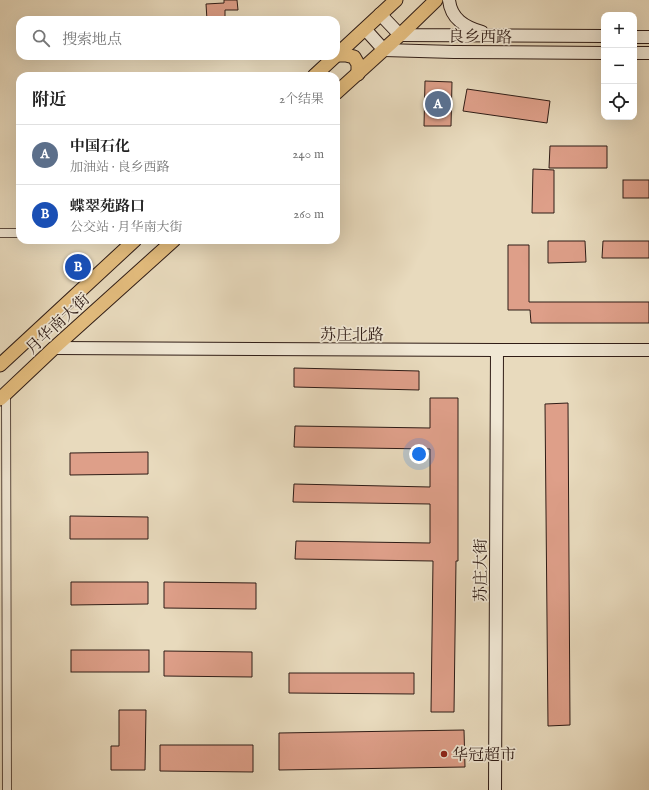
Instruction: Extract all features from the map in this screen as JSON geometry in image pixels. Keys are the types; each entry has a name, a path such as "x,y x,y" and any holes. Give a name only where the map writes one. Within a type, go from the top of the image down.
{"main road":[{"path":"340,52 396,0"},
{"path":"340,90 436,0"},
{"path":"449,0 450,7 456,18 467,27 495,36"},
{"path":"380,14 400,35"},
{"path":"365,29 384,50"},
{"name":"良乡西路","path":"400,35 601,36"},
{"path":"637,37 649,37"},
{"name":"良乡西路","path":"384,50 601,53"},
{"path":"637,53 649,53"},
{"path":"340,54 354,57 358,64 358,74"},
{"path":"318,72 331,60"},
{"name":"月华南大街","path":"0,365 131,244"},
{"name":"月华南大街","path":"3,397 54,348 170,244"},
{"name":"苏庄北路","path":"54,348 649,350"},
{"name":"苏庄大街","path":"495,790 497,350"}],"street":[{"path":"0,233 16,233"},
{"path":"3,397 7,790"}],"building":[{"path":"224,0 237,0 238,10 225,10 225,16 207,16 206,4 224,3"},
{"path":"425,81 452,82 451,126 424,126"},
{"path":"467,89 550,101 547,123 463,111"},
{"path":"550,146 607,146 607,168 549,168"},
{"path":"533,169 554,170 554,213 532,213"},
{"path":"623,180 649,180 649,198 623,198"},
{"path":"548,241 585,241 586,262 548,263"},
{"path":"603,241 649,241 649,258 602,258"},
{"path":"508,245 529,245 529,302 649,302 649,323 531,323 530,310 508,310"},
{"path":"294,368 419,371 419,390 294,387"},
{"path":"430,398 458,398 458,561 456,561 454,712 431,712 433,561 295,559 296,541 430,543 430,504 293,502 294,484 430,487 430,449 294,447 295,426 430,428"},
{"path":"568,403 570,725 548,726 545,404"},
{"path":"148,452 148,474 70,475 70,453"},
{"path":"70,516 148,517 148,539 70,539"},
{"path":"71,582 148,582 148,604 71,605"},
{"path":"164,582 256,583 256,609 164,608"},
{"path":"71,650 149,650 149,672 71,672"},
{"path":"164,651 252,652 252,677 164,676"},
{"path":"289,673 414,673 414,694 289,693"},
{"path":"119,710 146,710 145,770 111,770 111,746 119,746"},
{"path":"464,730 465,767 279,770 279,733"},
{"path":"160,745 253,745 253,772 160,771"}],"place":[{"name":"中国石化","path":"438,104"},
{"name":"蝶翠苑路口","path":"78,267"},
{"name":"华冠超市","path":"444,754"}]}
